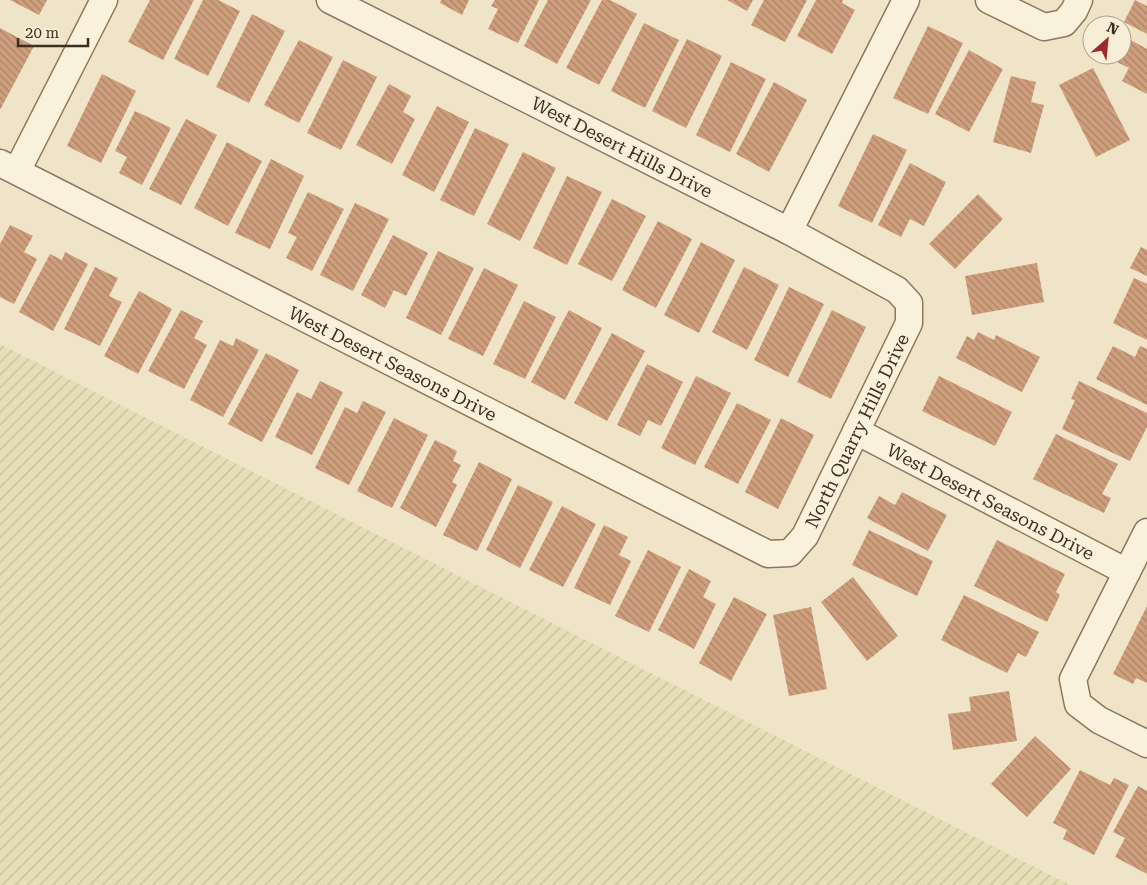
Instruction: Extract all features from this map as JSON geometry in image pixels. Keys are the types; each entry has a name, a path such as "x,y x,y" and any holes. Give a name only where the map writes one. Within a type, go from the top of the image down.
{"street":[{"path":"8,167 104,0"},
{"name":"West Desert Hills Drive","path":"330,0 789,231 897,290 909,303"},
{"path":"789,231 906,0"},
{"path":"990,0 1044,27 1064,23 1079,0"},
{"name":"West Desert Seasons Drive","path":"8,167 768,554 790,553"},
{"name":"North Quarry Hills Drive","path":"790,553 805,536 909,323 909,303"},
{"name":"West Desert Seasons Drive","path":"856,431 1127,572"},
{"path":"1147,532 1074,679 1078,704 1099,720 1147,744"}],"shaded area":[{"path":"0,344 1070,885 0,885"}],"building":[{"path":"10,0 47,0 39,15"},
{"path":"150,0 194,0 163,60 128,42"},
{"path":"203,0 218,0 240,11 208,76 174,59"},
{"path":"441,0 469,0 462,15 440,3"},
{"path":"495,0 539,0 518,43 488,29 498,9 491,6"},
{"path":"548,0 591,0 557,64 524,46"},
{"path":"602,0 610,0 637,14 599,85 566,68"},
{"path":"727,0 753,0 747,11"},
{"path":"764,0 807,0 785,42 751,25"},
{"path":"816,0 843,0 842,3 855,10 832,54 797,36"},
{"path":"1135,0 1147,6 1147,34 1132,26 1132,15 1128,15"},
{"path":"252,14 285,31 249,103 216,87"},
{"path":"644,23 679,40 645,108 611,91"},
{"path":"928,26 963,43 928,114 893,98"},
{"path":"0,28 34,46 0,110"},
{"path":"687,39 722,56 686,128 652,111"},
{"path":"299,40 333,57 299,123 264,105"},
{"path":"1132,41 1147,49 1147,94 1122,81 1129,68 1123,65 1132,65"},
{"path":"969,50 1003,69 969,132 935,114"},
{"path":"343,60 377,77 341,150 307,133"},
{"path":"731,62 766,79 730,152 696,135"},
{"path":"1093,68 1130,140 1096,157 1059,85"},
{"path":"102,74 136,91 101,163 67,146"},
{"path":"1011,76 1036,82 1031,102 1044,105 1031,153 993,142"},
{"path":"774,82 807,100 769,172 736,154"},
{"path":"389,84 411,96 403,112 415,119 392,164 356,145"},
{"path":"437,106 469,122 434,192 402,175"},
{"path":"135,111 171,128 142,185 119,173 127,157 115,151"},
{"path":"186,119 217,135 181,205 149,189"},
{"path":"475,128 509,144 474,216 440,200"},
{"path":"873,134 907,150 872,223 838,206"},
{"path":"227,142 262,161 228,226 194,208"},
{"path":"523,152 556,168 520,241 487,224"},
{"path":"271,159 304,176 270,249 235,233"},
{"path":"910,163 946,182 924,226 910,219 901,237 878,225"},
{"path":"567,176 602,192 567,265 533,248"},
{"path":"308,192 344,209 312,271 286,258 297,237 288,233"},
{"path":"978,194 1003,219 955,269 929,244"},
{"path":"612,199 646,216 612,281 578,264"},
{"path":"355,203 389,219 353,291 320,275"},
{"path":"658,221 692,239 656,308 622,290"},
{"path":"10,225 33,236 24,252 37,259 14,304 0,297 0,244"},
{"path":"393,235 428,253 406,296 394,290 385,308 361,295"},
{"path":"701,242 735,260 699,333 664,315"},
{"path":"1141,247 1147,250 1147,276 1130,268"},
{"path":"438,251 474,268 441,335 406,318"},
{"path":"65,252 88,264 53,331 19,312 50,254 62,260"},
{"path":"1037,263 1044,302 972,315 965,276"},
{"path":"95,267 118,278 109,296 122,302 100,346 64,329"},
{"path":"744,267 779,285 747,350 712,332"},
{"path":"484,268 518,285 483,356 448,339"},
{"path":"1134,278 1147,284 1147,340 1113,323"},
{"path":"789,287 824,304 788,377 754,360"},
{"path":"139,291 172,309 138,374 104,356"},
{"path":"524,301 556,317 525,379 493,364"},
{"path":"181,310 203,321 194,338 207,345 184,389 148,371"},
{"path":"569,310 602,328 565,400 531,382"},
{"path":"832,310 866,327 831,399 797,382"},
{"path":"978,332 994,340 996,335 1040,357 1022,392 956,358 967,336 974,340"},
{"path":"612,333 645,351 607,421 574,403"},
{"path":"236,338 259,350 223,417 190,400 220,340 233,346"},
{"path":"1113,346 1135,357 1140,346 1147,349 1147,405 1096,379"},
{"path":"266,353 299,370 262,442 228,424"},
{"path":"647,364 683,382 661,426 648,420 640,436 617,425"},
{"path":"696,376 731,393 695,465 661,448"},
{"path":"939,376 1012,412 995,446 922,411"},
{"path":"320,381 343,392 312,455 275,437 297,392 311,399"},
{"path":"1079,381 1147,413 1147,427 1130,461 1062,429 1075,400 1071,399"},
{"path":"363,401 386,412 349,485 315,468 345,407 357,413"},
{"path":"737,403 771,420 738,484 704,467"},
{"path":"394,418 428,435 392,508 357,491"},
{"path":"781,418 814,435 778,509 745,492"},
{"path":"1056,434 1118,464 1102,494 1111,498 1104,513 1033,479"},
{"path":"435,440 457,451 453,461 461,465 452,482 457,485 436,527 400,508"},
{"path":"479,462 512,479 477,551 443,535"},
{"path":"518,485 553,502 520,568 486,550"},
{"path":"902,492 947,515 928,551 867,518 879,496 895,505"},
{"path":"562,506 596,524 563,587 529,570"},
{"path":"604,525 628,537 619,555 631,561 610,605 574,588"},
{"path":"869,530 933,561 917,596 852,565"},
{"path":"997,540 1065,574 1056,592 1060,595 1047,622 974,586"},
{"path":"648,550 681,567 649,632 615,616"},
{"path":"689,569 711,581 703,597 716,604 694,649 658,630"},
{"path":"853,577 898,636 867,661 821,602"},
{"path":"964,595 1039,632 1026,657 1018,653 1007,673 941,640"},
{"path":"734,597 767,614 731,681 699,663"},
{"path":"1147,606 1147,683 1136,678 1133,684 1113,674"},
{"path":"811,607 827,689 789,696 773,615"},
{"path":"1009,691 1017,741 953,750 948,714 971,711 969,697"},
{"path":"1035,736 1071,769 1027,817 991,784"},
{"path":"1080,770 1110,785 1114,778 1129,785 1094,855 1063,839 1067,830 1053,823"},
{"path":"1138,786 1147,791 1147,874 1115,857 1125,838 1113,832"}]}
